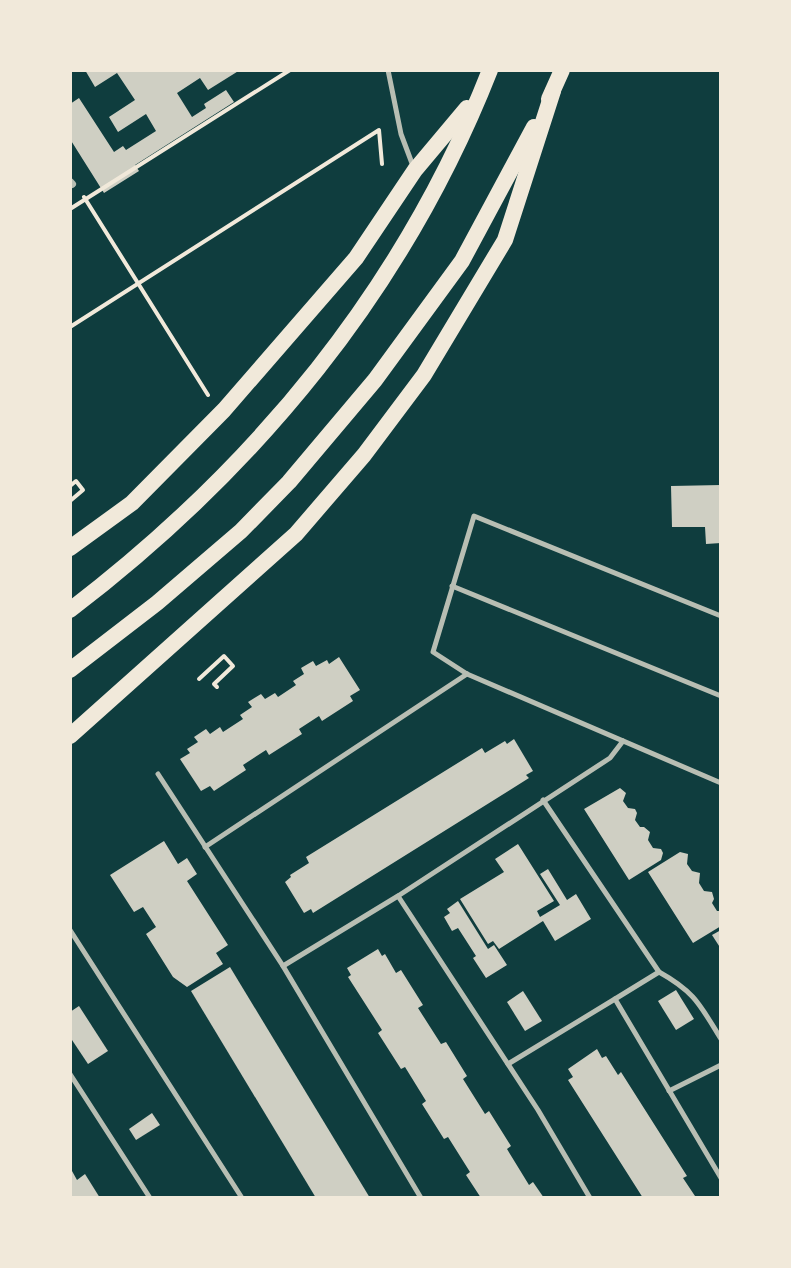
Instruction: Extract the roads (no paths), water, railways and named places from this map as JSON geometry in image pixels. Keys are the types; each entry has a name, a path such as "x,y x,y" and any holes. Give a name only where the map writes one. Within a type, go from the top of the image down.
{"main road":[{"path":"70,610 161,537 205,495 251,447 334,349 386,276 443,174 490,70"},
{"path":"70,670 157,603 241,531 289,482 375,380 462,261 562,70"},
{"path":"70,736 296,534 364,455 424,375 505,240 553,91"},
{"path":"70,548 132,503 224,410 356,258 415,170 481,92"}],"lane":[{"path":"388,70 401,134 415,170"},
{"path":"721,616 474,516 433,652 467,674 721,783"},
{"path":"452,586 721,696"},
{"path":"205,847 467,674"},
{"path":"283,966 398,896 610,758 623,741"},
{"path":"158,774 283,966 421,1198"},
{"path":"543,800 659,972 683,985 697,1000 721,1039"},
{"path":"398,896 508,1064 590,1198"},
{"path":"70,930 242,1198"},
{"path":"508,1064 659,972"},
{"path":"615,999 721,1178"},
{"path":"669,1091 721,1065"},
{"path":"70,1074 150,1198"}]}
